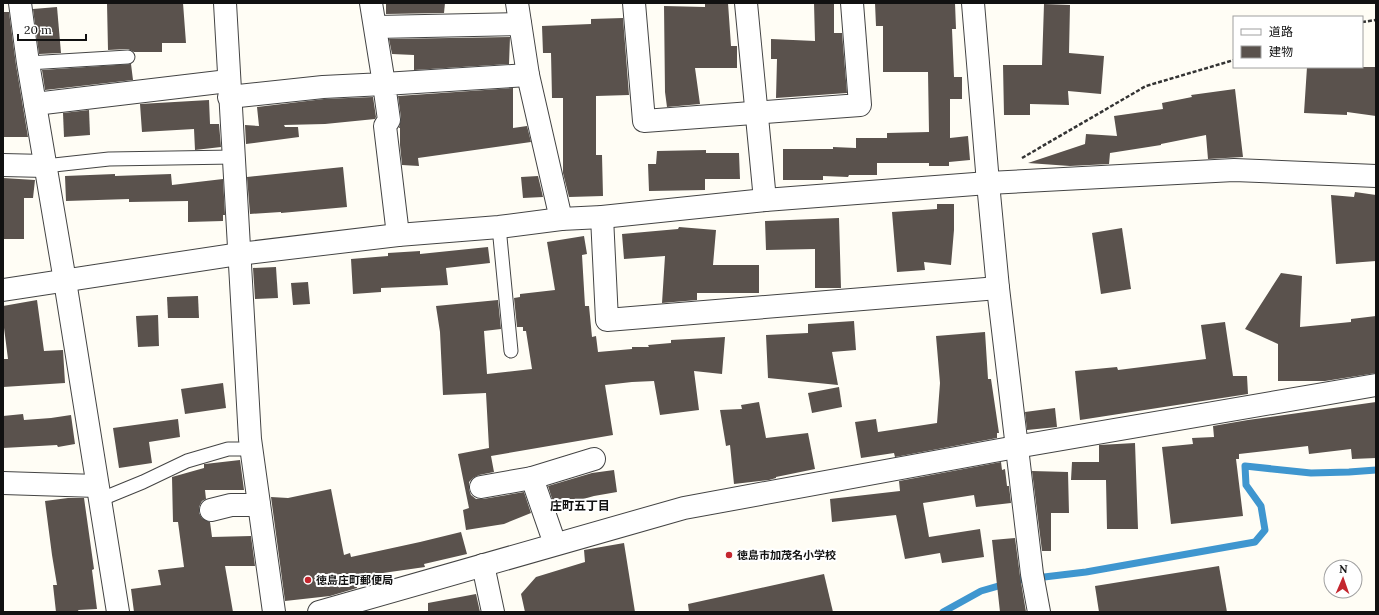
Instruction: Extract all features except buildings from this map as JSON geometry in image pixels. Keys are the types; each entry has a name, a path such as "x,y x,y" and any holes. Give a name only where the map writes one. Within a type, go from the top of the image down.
{"street":[{"path":"20,3 28,63 65,281 118,612"},
{"path":"225,3 251,449 274,612"},
{"path":"371,3 376,27 389,120 385,126 398,235"},
{"path":"634,3 644,121 860,106 852,3"},
{"path":"746,3 765,200"},
{"path":"973,3 998,288 1016,447 1033,580 1039,612"},
{"path":"376,27 518,13 528,75 561,219"},
{"path":"35,104 229,89 323,87 528,75"},
{"path":"3,166 45,166"},
{"path":"3,290 239,254 398,235 499,227 561,219 602,217 765,200 988,183 1234,170 1376,176"},
{"path":"602,217 607,320 998,288"},
{"path":"319,612 684,508 1016,447 1376,385"},
{"path":"481,488 532,478 594,459"},
{"path":"532,478 555,544"},
{"path":"3,483 98,493"},
{"path":"210,510 231,505 259,505"},
{"path":"483,565 493,612"}],"lane":[{"path":"28,63 128,57"},
{"path":"45,166 109,159 234,157"},
{"path":"499,227 511,351"},
{"path":"98,493 143,482 187,460 228,449 251,449"}],"path":[{"path":"1363,22 1376,20"},
{"path":"1015,162 1146,86 1233,60"}],"waterway":[{"path":"943,612 981,591 1019,580 1086,572 1255,542 1265,530 1261,506 1246,485 1245,466 1311,473 1376,470"}],"place":[{"name":"徳島市加茂名小学校","path":"729,555"},
{"name":"徳島庄町郵便局","path":"308,580"}],"district":[{"name":"庄町五丁目","path":"580,505"}]}
